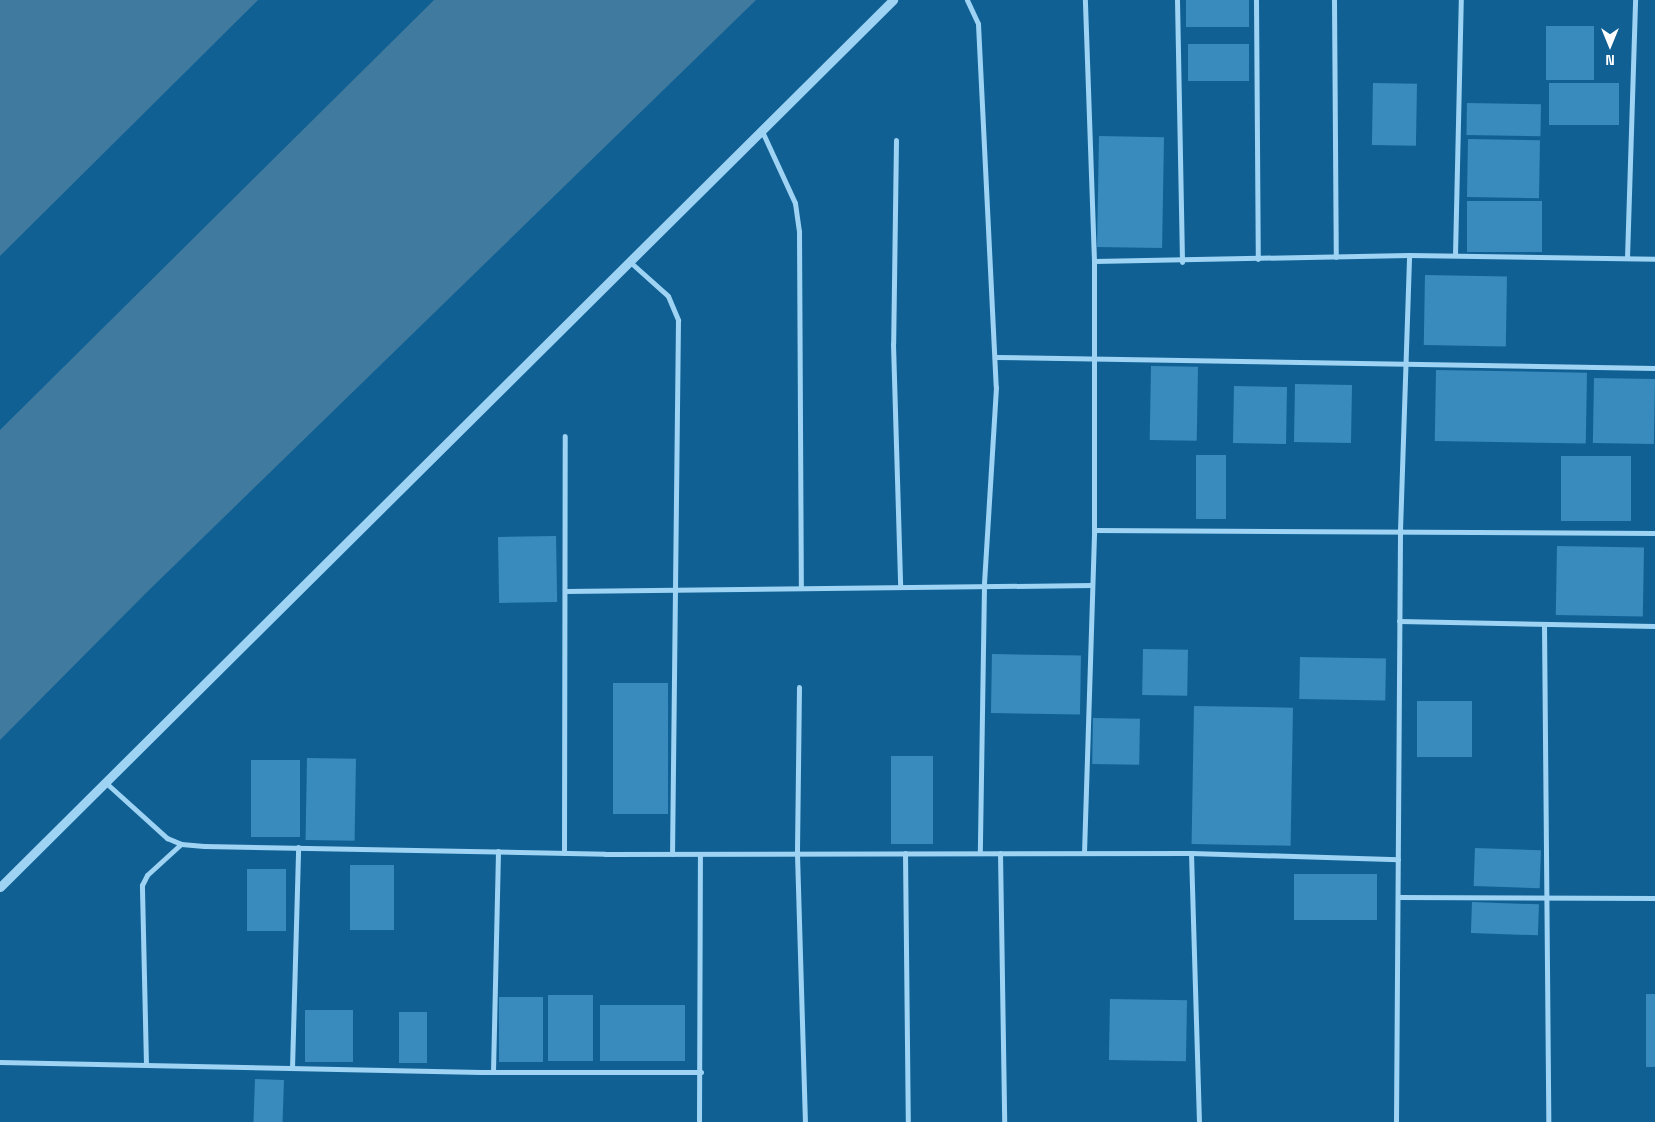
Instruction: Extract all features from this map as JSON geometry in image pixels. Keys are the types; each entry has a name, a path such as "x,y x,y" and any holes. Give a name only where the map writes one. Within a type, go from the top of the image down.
{"street":[{"path":"0,887 628,261 893,0"},
{"path":"967,0 978,24 996,387 984,586 980,853"},
{"path":"1084,853 1094,530 1094,261 1085,0"},
{"path":"1177,0 1182,262"},
{"path":"1256,0 1258,259"},
{"path":"1334,0 1336,257"},
{"path":"1455,255 1461,0"},
{"path":"1626,258 1635,0"},
{"path":"761,129 794,203 799,231 801,588"},
{"path":"896,140 893,344 900,587"},
{"path":"1094,261 1182,262 1409,255 1655,259"},
{"path":"1396,1122 1400,530 1409,255"},
{"path":"628,261 668,296 678,320 672,854"},
{"path":"995,357 1406,362 1655,368"},
{"path":"564,853 565,436"},
{"path":"1094,530 1400,530 1655,533"},
{"path":"565,591 1092,586"},
{"path":"1399,621 1655,626"},
{"path":"1544,624 1548,1122"},
{"path":"799,686 797,854 805,1122"},
{"path":"105,782 167,838 181,844 564,853 1192,853 1398,859"},
{"path":"146,1065 142,885 147,876 181,844"},
{"path":"292,1068 298,846"},
{"path":"493,1072 498,852"},
{"path":"905,853 908,1122"},
{"path":"1000,853 1004,1122"},
{"path":"1192,853 1199,1122"},
{"path":"698,1122 701,1072 700,854"},
{"path":"1398,897 1655,898"},
{"path":"0,1062 493,1072 701,1072"}],"water":[{"path":"0,0 258,0 0,256"},
{"path":"434,0 756,0 146,593 0,740 0,430"}],"building":[{"path":"1186,0 1249,0 1249,27 1186,27"},
{"path":"1546,26 1594,26 1594,80 1546,80"},
{"path":"1188,44 1249,44 1249,81 1188,81"},
{"path":"1373,83 1417,84 1416,146 1372,145"},
{"path":"1549,83 1619,83 1619,125 1549,125"},
{"path":"1467,103 1541,104 1540,136 1466,135"},
{"path":"1099,136 1164,137 1162,248 1097,247"},
{"path":"1468,139 1540,140 1539,198 1467,197"},
{"path":"1467,201 1542,201 1542,252 1467,252"},
{"path":"1425,275 1507,276 1506,346 1424,345"},
{"path":"1151,366 1198,367 1197,441 1150,440"},
{"path":"1436,370 1587,373 1586,444 1435,441"},
{"path":"1594,378 1655,379 1654,444 1593,443"},
{"path":"1295,384 1352,385 1351,443 1294,442"},
{"path":"1234,386 1287,387 1286,444 1233,443"},
{"path":"1196,455 1226,455 1226,519 1196,519"},
{"path":"1561,456 1631,456 1631,521 1561,521"},
{"path":"556,536 557,602 499,603 498,537"},
{"path":"1557,546 1644,548 1643,617 1556,615"},
{"path":"1143,649 1188,650 1187,696 1142,695"},
{"path":"992,654 1081,656 1080,715 991,713"},
{"path":"1300,657 1386,659 1385,700 1299,699"},
{"path":"613,683 668,683 668,814 613,814"},
{"path":"1417,701 1472,701 1472,757 1417,757"},
{"path":"1194,706 1293,708 1291,846 1192,844"},
{"path":"1093,718 1140,719 1139,765 1092,764"},
{"path":"891,756 933,756 933,844 891,844"},
{"path":"307,758 356,759 355,841 306,840"},
{"path":"251,760 300,760 300,837 251,837"},
{"path":"1475,848 1541,850 1540,888 1474,886"},
{"path":"350,865 394,865 394,930 350,930"},
{"path":"247,869 286,869 286,931 247,931"},
{"path":"1294,874 1377,874 1377,920 1294,920"},
{"path":"1472,902 1539,904 1538,935 1471,933"},
{"path":"1646,994 1655,994 1655,1067 1646,1067"},
{"path":"548,995 593,995 593,1061 548,1061"},
{"path":"499,997 543,997 543,1062 499,1062"},
{"path":"1110,999 1187,1000 1186,1061 1109,1060"},
{"path":"600,1005 685,1005 685,1061 600,1061"},
{"path":"305,1010 353,1010 353,1062 305,1062"},
{"path":"399,1012 427,1012 427,1063 399,1063"},
{"path":"255,1079 284,1080 283,1122 253,1122"}]}
